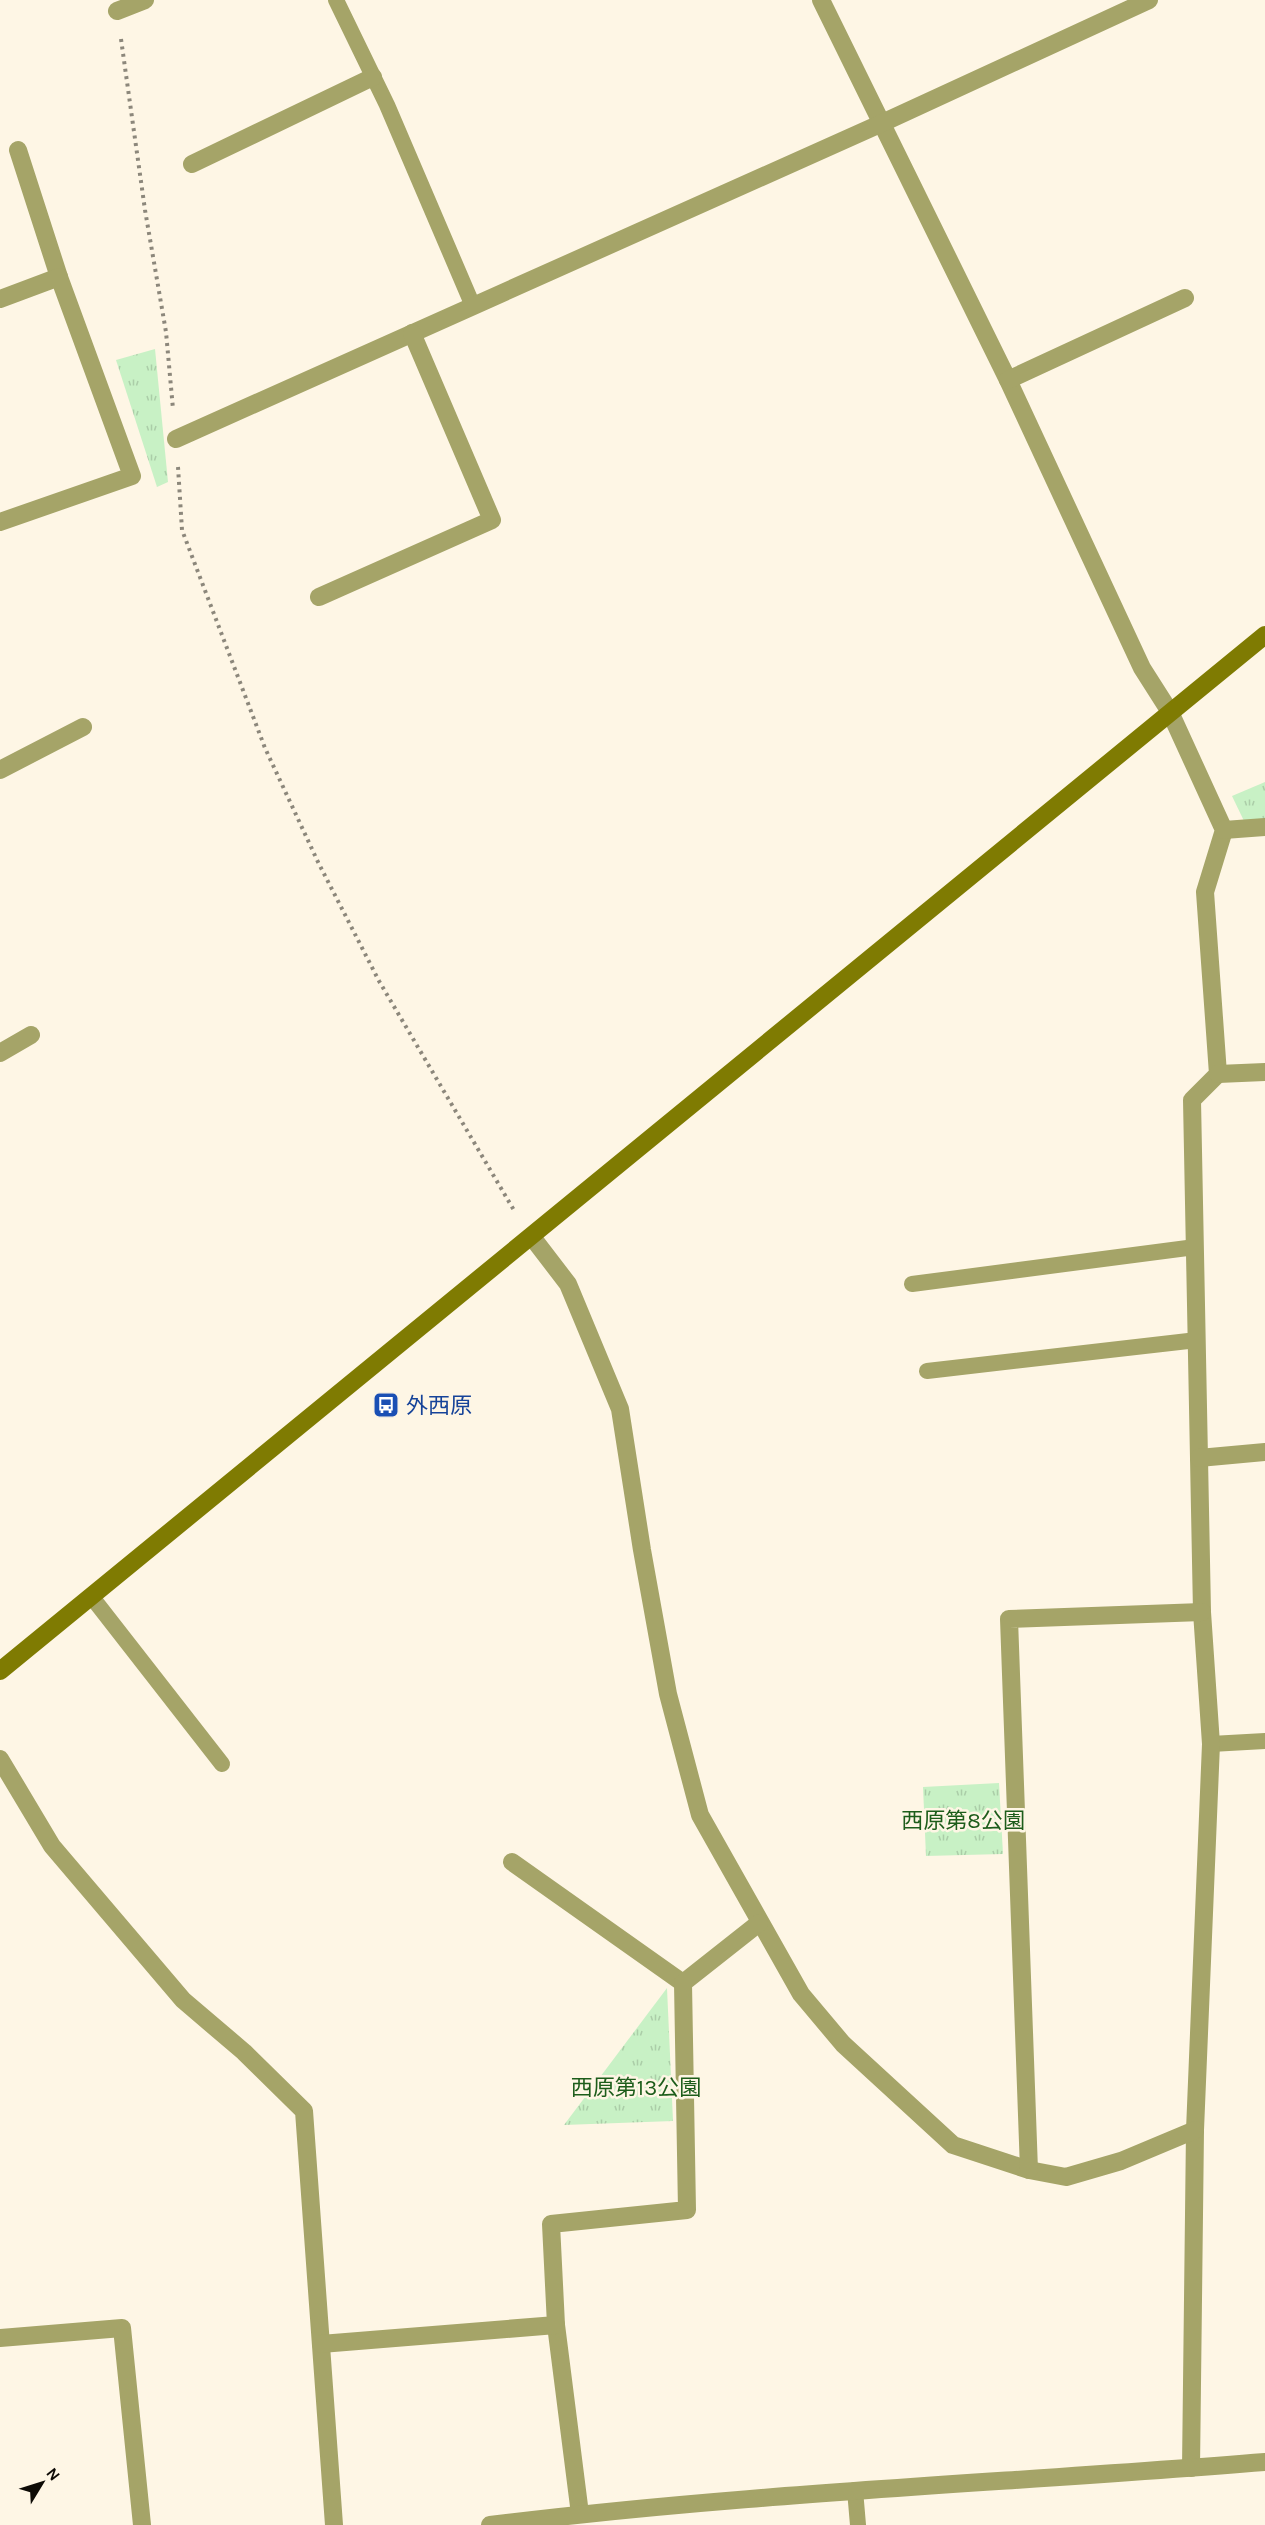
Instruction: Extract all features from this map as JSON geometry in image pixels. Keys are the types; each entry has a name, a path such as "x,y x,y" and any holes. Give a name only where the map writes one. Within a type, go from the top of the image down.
{"street":[{"path":"117,11 145,0"},
{"path":"821,0 880,124 1008,380 1142,668 1170,712 1224,830 1205,892 1218,1074"},
{"path":"176,439 880,124 1149,0"},
{"path":"192,164 374,77"},
{"path":"0,522 132,476 59,277 18,150"},
{"path":"0,299 59,277"},
{"path":"1008,380 1185,298"},
{"path":"319,597 492,520 412,333"},
{"path":"0,1671 1265,635"},
{"path":"0,770 82,726"},
{"path":"1224,830 1265,827"},
{"path":"0,1053 31,1035"},
{"path":"1191,2468 1195,2130 1211,1744 1202,1612 1192,1100 1218,1074 1265,1072"},
{"path":"532,1237 568,1284 620,1408 642,1550 668,1694 700,1815 801,1994 843,2044 953,2145 1029,2170 1066,2177 1121,2161 1195,2130"},
{"path":"1198,1458 1265,1452"},
{"path":"1029,2170 1009,1619 1202,1612"},
{"path":"0,1759 52,1846 183,2000 244,2052 304,2111 334,2525"},
{"path":"512,1862 683,1983"},
{"path":"683,1983 759,1923"},
{"path":"580,2514 555,2325 551,2224 687,2210 683,1983"},
{"path":"321,2344 555,2325"},
{"path":"0,2338 122,2328 142,2525"},
{"path":"490,2525 558,2521 580,2514 855,2490 1265,2462"}],"lane":[{"path":"336,0 374,77 473,306"},
{"path":"912,1284 1195,1247"},
{"path":"927,1371 1197,1340"},
{"path":"91,1596 222,1764"},
{"path":"1211,1744 1265,1741"},
{"path":"855,2490 858,2525"}],"path":[{"path":"117,11 145,210 166,332 182,530 265,748 318,862 378,981 500,1189 532,1237"}],"green space":[{"path":"155,349 168,482 157,487 116,360"},
{"path":"1265,782 1265,819 1244,821 1232,796"},
{"name":"西原第8公園","path":"999,1783 1003,1854 926,1856 923,1787"},
{"name":"西原第13公園","path":"667,1988 673,2121 564,2125"}],"place":[{"name":"外西原","path":"386,1405"}]}
